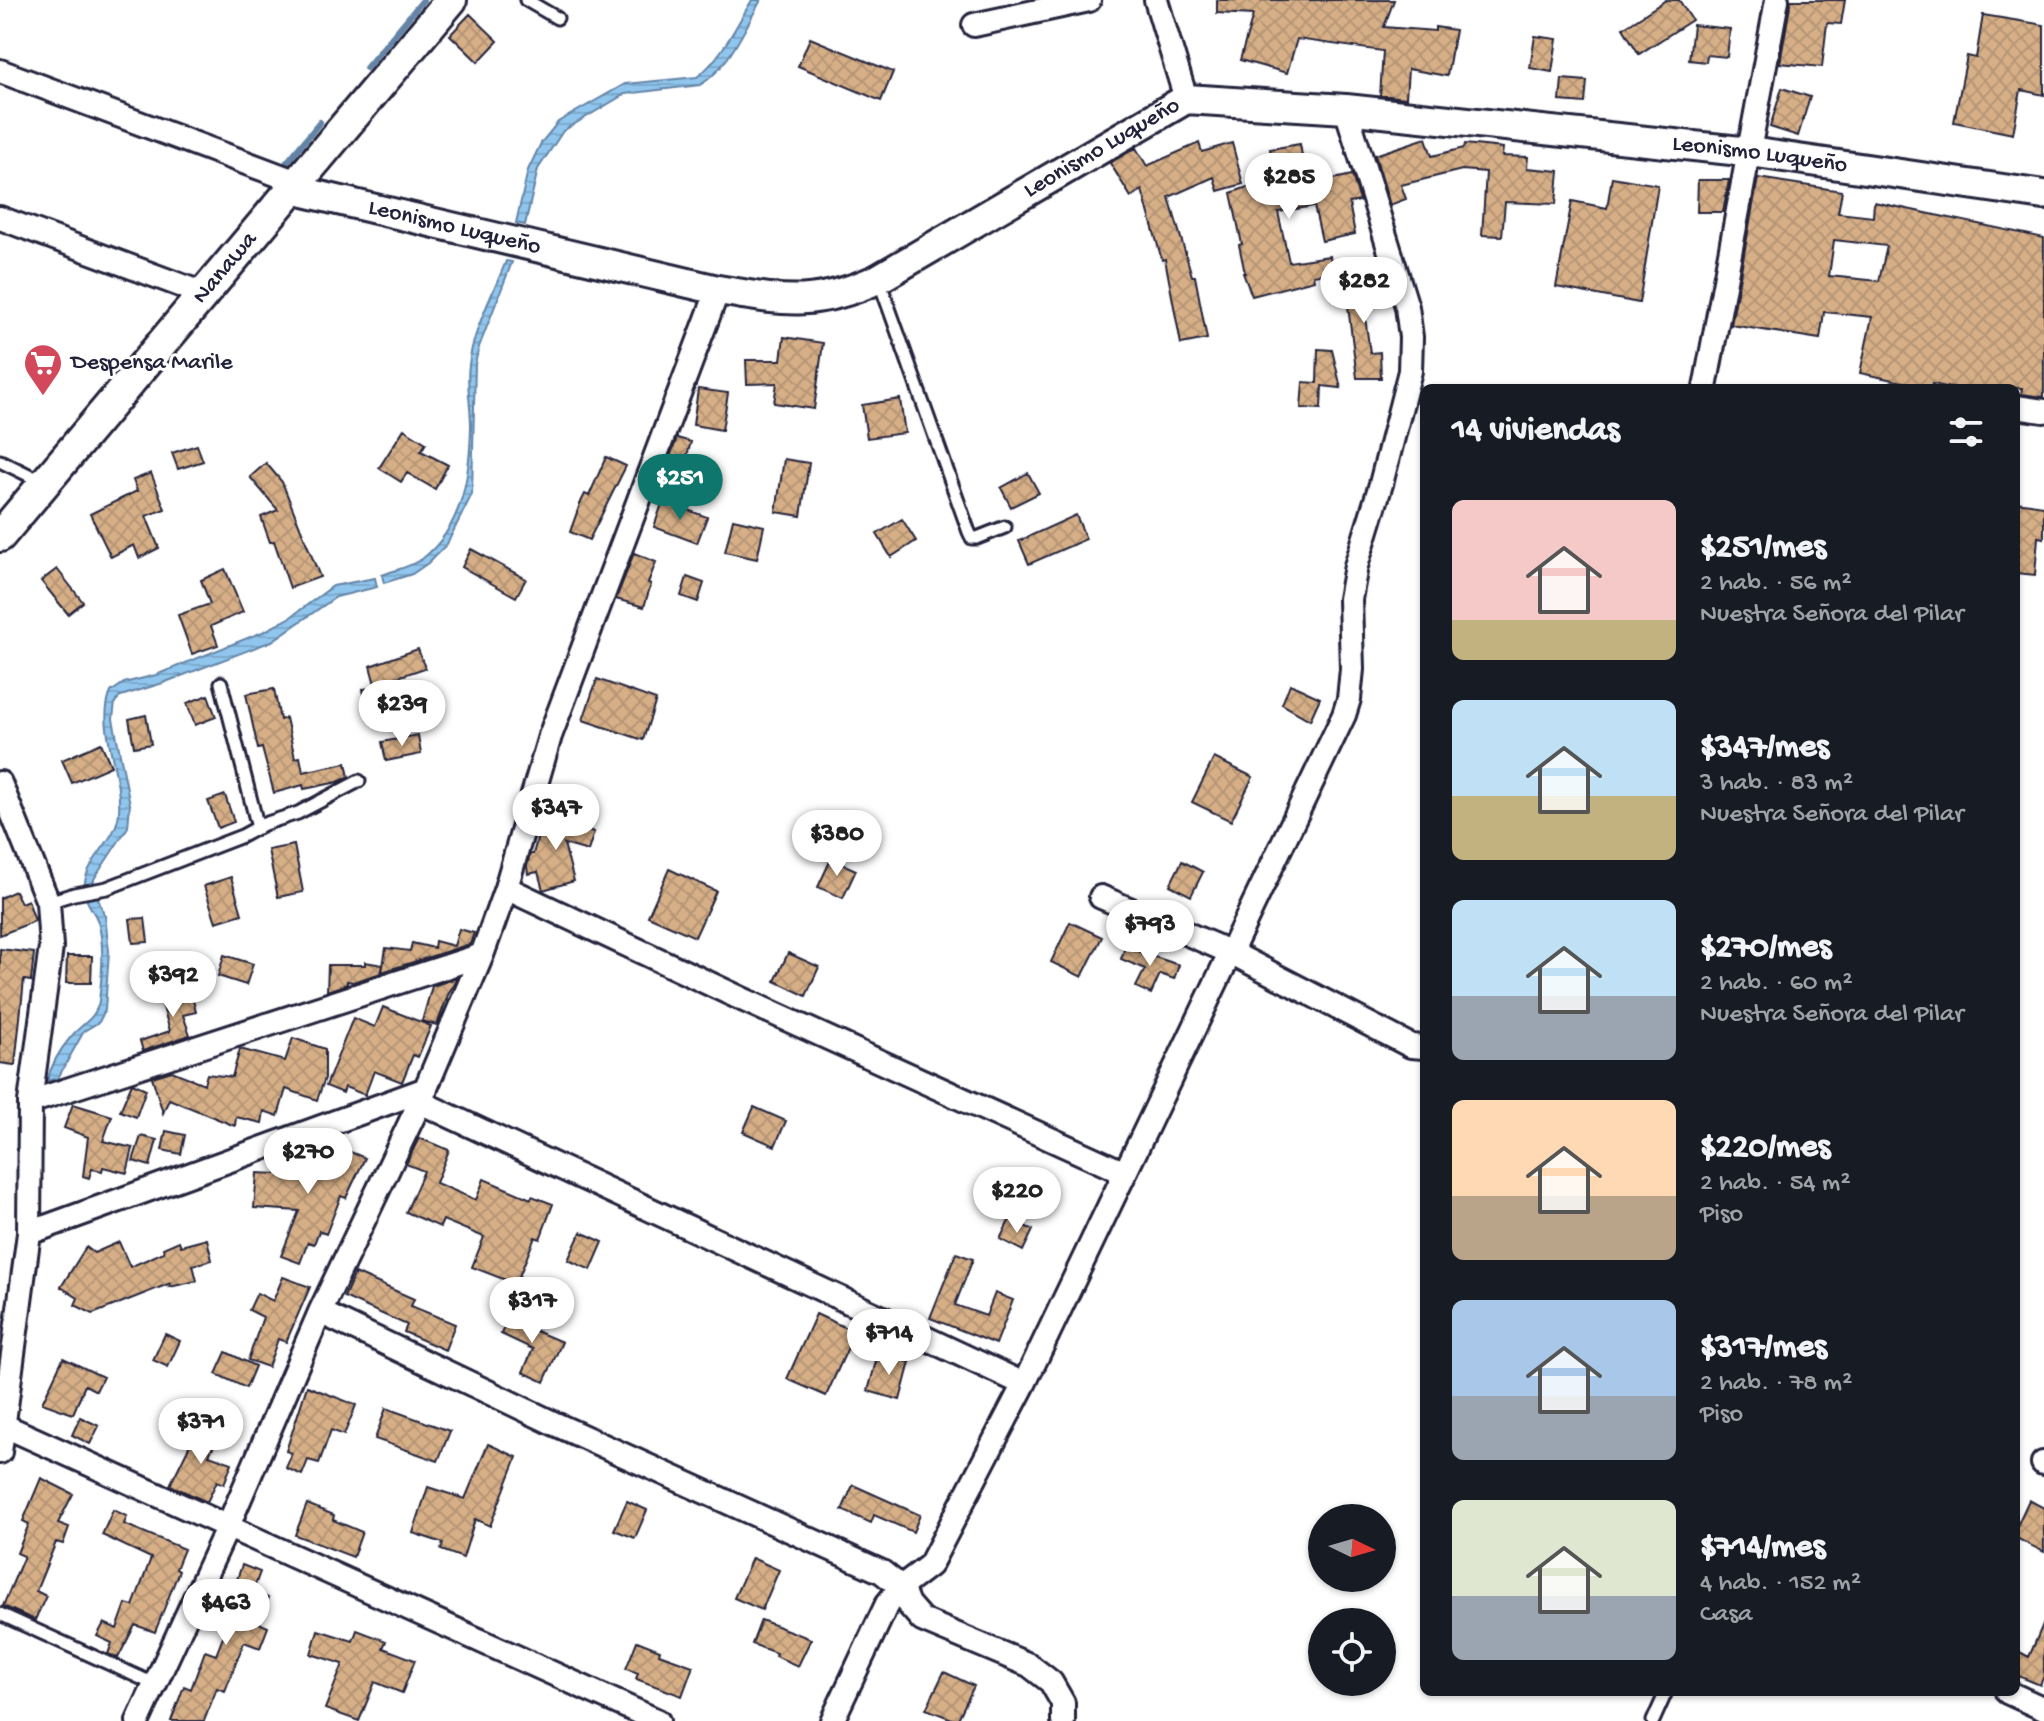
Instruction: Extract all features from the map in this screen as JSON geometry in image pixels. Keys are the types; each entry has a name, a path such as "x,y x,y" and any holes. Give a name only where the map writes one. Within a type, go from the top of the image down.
{"main road":[{"name":"Nanawa","path":"0,536 451,0"}],"street":[{"path":"974,25 1089,0"},
{"path":"1156,0 1186,99"},
{"path":"1706,384 1777,0"},
{"path":"0,71 294,186"},
{"name":"Leonismo Luqueño","path":"294,186 718,290 784,301 841,294 878,279 1186,99 1346,109 1750,152 2044,195"},
{"path":"832,1721 887,1604 901,1587 930,1565 1024,1384 1347,707 1352,669 1350,599 1356,566 1410,371 1411,337 1407,307 1346,109"},
{"path":"0,218 204,294"},
{"path":"138,1721 228,1526 320,1312 423,1096 482,955 506,888 550,736 718,290"},
{"path":"2020,408 2044,411"},
{"path":"0,783 48,902 51,947 30,1102 29,1233 0,1452"},
{"path":"506,888 1125,1173"},
{"path":"1101,897 1232,953 1411,1046 1420,1047"},
{"path":"30,1102 482,955"},
{"path":"29,1233 423,1096 1024,1384"},
{"path":"320,1312 553,1423 882,1572 901,1587 908,1604 922,1620 1029,1665 1051,1682 1063,1703 1063,1721"},
{"path":"5,1426 658,1721"},
{"path":"2016,1696 2044,1709"}],"lane":[{"path":"526,0 557,18"},
{"path":"878,279 972,538 1005,527"},
{"path":"0,461 46,483"},
{"path":"221,683 258,828"},
{"path":"48,902 107,888 298,813 359,781"},
{"path":"0,1614 154,1684"},
{"path":"1653,1721 1664,1696"}],"water":[{"path":"752,0 761,0 735,47 719,69 700,85 625,94 563,131 538,169 525,225 516,223 528,170 541,143 558,122 625,84 697,77 721,52"},
{"path":"506,261 512,262 475,364 472,494 447,544 412,574 384,583 382,575 417,562 436,546 447,532 462,499 469,463 471,426 468,380 471,352"},
{"path":"375,578 377,587 336,597 272,641 121,696 115,702 113,719 130,804 128,827 94,879 93,887 105,916 109,951 105,1010 99,1022 84,1031 58,1078 47,1081 63,1048 91,1017 99,1001 102,941 98,922 86,898 85,882 93,862 112,834 119,812 106,719 111,692 124,683 156,675 265,631 288,619 333,586"}],"building":[{"path":"1217,0 1394,0 1384,27 1455,30 1447,76 1408,69 1406,98 1380,96 1383,51 1297,39 1287,73 1240,60 1253,15 1217,13"},
{"path":"1666,0 1679,0 1692,20 1639,54 1623,28"},
{"path":"1791,0 1845,0 1841,24 1827,23 1822,67 1780,63"},
{"path":"470,14 498,41 478,62 450,35"},
{"path":"1983,15 2044,25 2044,95 2021,90 2013,134 1954,122 1967,56 1976,58"},
{"path":"1693,25 1730,29 1727,57 1707,55 1706,62 1689,60"},
{"path":"1535,36 1557,39 1552,72 1530,68"},
{"path":"810,38 893,72 881,101 798,66"},
{"path":"1562,79 1587,81 1585,103 1560,101"},
{"path":"1782,88 1810,97 1798,136 1770,127"},
{"path":"1426,138 1432,156 1464,148 1465,144 1503,148 1502,156 1528,157 1527,168 1559,171 1556,204 1505,202 1502,236 1482,235 1486,172 1462,170 1401,185 1406,199 1390,205 1375,155"},
{"path":"1199,143 1202,152 1232,143 1243,184 1218,191 1214,177 1169,197 1192,276 1195,276 1207,339 1181,344 1165,259 1162,260 1142,190 1131,197 1110,163 1136,148 1147,166"},
{"path":"1300,144 1307,185 1352,175 1360,201 1349,203 1355,234 1322,241 1314,206 1278,212 1289,262 1330,256 1332,272 1313,275 1314,280 1252,296 1243,273 1239,245 1242,244 1231,193 1275,177 1270,149"},
{"path":"1612,177 1658,185 1639,303 1556,287 1572,201 1607,208"},
{"path":"1758,178 1842,191 1838,213 1873,217 1874,202 2044,238 2044,397 2021,394 2020,384 1912,384 1860,373 1872,317 1824,312 1820,339 1731,325","holes":["1834,240 1887,246 1879,281 1829,276"]},
{"path":"1698,180 1729,180 1723,212 1697,212"},
{"path":"1383,277 1385,299 1363,302 1370,353 1380,352 1381,378 1357,378 1345,282"},
{"path":"784,337 823,343 814,409 774,403 777,383 747,384 746,360 781,360"},
{"path":"1318,349 1332,350 1341,388 1322,386 1321,409 1301,408 1303,382 1317,383"},
{"path":"698,389 728,393 722,430 693,425"},
{"path":"900,399 905,433 867,438 862,405"},
{"path":"404,429 426,443 421,451 448,465 435,489 407,473 401,482 379,468"},
{"path":"677,438 691,442 682,473 666,468"},
{"path":"197,445 203,461 178,469 172,453"},
{"path":"606,457 626,466 589,540 570,532 580,504 585,494 589,496"},
{"path":"784,459 809,463 801,516 776,512"},
{"path":"266,463 282,482 320,577 290,588 274,541 270,542 261,517 278,510 250,477"},
{"path":"151,473 165,509 146,516 159,548 139,558 134,545 111,557 90,514 137,491 133,480"},
{"path":"1028,473 1039,493 1011,507 1001,488"},
{"path":"663,501 707,517 697,543 654,527"},
{"path":"2020,503 2044,506 2044,538 2038,537 2035,575 2020,573"},
{"path":"1076,515 1086,539 1029,564 1019,541"},
{"path":"733,519 764,526 757,559 725,552"},
{"path":"902,519 916,541 891,557 877,534"},
{"path":"471,549 526,579 516,597 462,567"},
{"path":"634,553 656,562 644,607 616,599"},
{"path":"57,569 83,602 68,614 41,581"},
{"path":"225,569 243,612 211,626 218,645 192,654 178,615 210,604 201,580"},
{"path":"687,577 704,583 698,602 681,596"},
{"path":"418,649 425,668 389,680 394,713 384,715 381,705 366,707 363,689 376,688 370,666"},
{"path":"597,679 656,700 643,740 583,720"},
{"path":"1290,684 1320,698 1310,720 1282,704"},
{"path":"274,689 280,720 286,718 295,758 300,757 303,772 346,763 349,777 338,782 304,789 303,785 274,793 262,748 258,749 246,694"},
{"path":"208,695 216,717 195,725 187,703"},
{"path":"146,715 151,744 134,747 129,719"},
{"path":"418,735 421,754 386,761 382,742"},
{"path":"101,743 111,766 72,783 62,760"},
{"path":"1214,758 1253,777 1231,821 1192,802"},
{"path":"225,795 234,822 218,828 208,801"},
{"path":"543,818 594,832 588,851 564,844 574,881 543,890 538,872 528,874 527,866"},
{"path":"294,845 303,892 278,897 268,850"},
{"path":"831,859 856,870 843,898 818,887"},
{"path":"1182,861 1203,872 1191,896 1170,885"},
{"path":"669,869 716,891 695,937 648,916"},
{"path":"231,877 242,914 216,922 204,886"},
{"path":"15,891 21,903 28,900 35,921 0,935 0,898"},
{"path":"145,918 148,942 133,943 130,919"},
{"path":"1070,922 1102,937 1082,977 1051,962"},
{"path":"459,929 474,933 470,944 382,972 386,948 410,951 412,943 434,948 435,941 454,946"},
{"path":"1125,947 1179,965 1174,979 1160,974 1151,994 1136,987 1145,969 1121,959"},
{"path":"0,949 34,953 31,981 24,980 15,1065 0,1063"},
{"path":"788,953 819,967 806,996 775,981"},
{"path":"224,955 253,964 246,985 218,976"},
{"path":"67,956 92,956 91,983 66,983"},
{"path":"365,962 383,965 381,973 347,981 347,984 327,991 328,965 365,965"},
{"path":"457,978 437,1025 422,1021 432,986"},
{"path":"190,988 196,1012 183,1015 190,1035 143,1051 140,1041 170,1031 160,997"},
{"path":"383,1007 431,1026 418,1057 413,1055 402,1082 374,1071 365,1095 345,1087 343,1093 326,1086 353,1018 375,1027"},
{"path":"293,1038 325,1049 325,1078 317,1100 286,1089 278,1116 264,1111 262,1123 236,1117 235,1126 169,1099 163,1113 152,1077 172,1071 204,1084 207,1074 232,1077 240,1049 285,1061"},
{"path":"132,1083 146,1089 136,1117 120,1111"},
{"path":"73,1104 112,1116 103,1141 133,1148 127,1173 103,1167 102,1171 92,1169 89,1178 83,1176 88,1137 64,1128"},
{"path":"754,1107 786,1121 775,1146 743,1132"},
{"path":"166,1131 185,1135 181,1154 162,1150"},
{"path":"141,1136 157,1140 150,1166 133,1161"},
{"path":"419,1138 449,1150 436,1183 476,1200 484,1179 531,1199 532,1196 553,1204 540,1239 535,1237 516,1284 472,1267 484,1237 443,1220 440,1227 406,1212 424,1171 406,1164"},
{"path":"325,1150 343,1157 346,1150 365,1158 346,1198 341,1196 326,1234 319,1231 314,1244 308,1242 300,1263 281,1256 299,1211 254,1208 257,1173 278,1174 276,1167 299,1160 308,1187"},
{"path":"1010,1219 1033,1230 1023,1251 1000,1239"},
{"path":"581,1232 603,1242 591,1270 568,1260"},
{"path":"207,1239 212,1260 193,1265 197,1281 169,1287 171,1283 93,1314 75,1305 78,1298 61,1287 86,1247 94,1253 119,1242 130,1267 164,1252 163,1248 179,1241 181,1246"},
{"path":"956,1253 973,1259 955,1305 986,1316 995,1293 1013,1300 996,1344 930,1318"},
{"path":"355,1273 414,1299 411,1306 455,1324 445,1350 404,1332 407,1325 344,1297"},
{"path":"283,1277 310,1287 286,1342 278,1339 268,1367 248,1360 263,1317 249,1310 257,1293 273,1301"},
{"path":"511,1310 535,1320 531,1329 562,1342 544,1382 523,1372 533,1349 501,1334"},
{"path":"816,1314 855,1332 826,1396 787,1379"},
{"path":"165,1334 180,1341 168,1367 153,1360"},
{"path":"226,1352 255,1366 246,1388 216,1374"},
{"path":"878,1354 910,1362 900,1400 868,1391"},
{"path":"63,1358 103,1377 96,1391 85,1385 73,1414 42,1403"},
{"path":"307,1386 356,1405 344,1435 331,1430 319,1463 308,1460 302,1475 286,1468 292,1453 286,1451"},
{"path":"386,1408 450,1431 438,1461 375,1439"},
{"path":"80,1417 99,1426 90,1444 72,1435"},
{"path":"201,1422 221,1432 209,1455 232,1463 224,1484 217,1481 207,1502 170,1485"},
{"path":"488,1444 517,1457 490,1526 475,1519 463,1558 441,1550 443,1543 413,1533 428,1487 465,1499"},
{"path":"41,1478 73,1494 58,1523 69,1527 63,1544 56,1542 36,1591 46,1596 35,1620 3,1606 24,1556 17,1553 29,1524 23,1521"},
{"path":"853,1485 920,1515 913,1532 874,1515 871,1523 842,1510"},
{"path":"2029,1500 2044,1508 2044,1552 2020,1540 2020,1519"},
{"path":"627,1501 647,1510 635,1538 614,1530"},
{"path":"307,1504 334,1515 333,1520 362,1532 353,1557 295,1535"},
{"path":"113,1510 127,1516 124,1524 184,1549 176,1569 179,1571 155,1632 135,1625 118,1658 108,1654 112,1643 97,1636 104,1623 117,1629 126,1604 133,1606 151,1558 102,1535"},
{"path":"752,1558 779,1570 762,1610 734,1598"},
{"path":"242,1565 260,1572 253,1591 268,1598 259,1623 268,1627 260,1648 244,1642 225,1691 217,1688 204,1721 171,1721 184,1686 191,1689 205,1651 216,1655 234,1609 218,1602 226,1581 235,1585"},
{"path":"761,1620 811,1639 798,1666 752,1644"},
{"path":"2044,1622 2044,1676 2040,1685 2020,1677 2020,1652 2029,1657"},
{"path":"318,1630 353,1641 357,1630 386,1641 383,1648 415,1660 402,1693 375,1682 359,1721 325,1709 343,1664 311,1654"},
{"path":"637,1641 660,1650 659,1654 693,1666 682,1696 636,1679 638,1673 626,1669"},
{"path":"944,1672 974,1686 957,1721 926,1709"}],"waterway":[{"path":"366,68 423,0"},
{"path":"283,167 320,122"}],"place":[{"name":"Despensa Marile","path":"43,397"}]}
